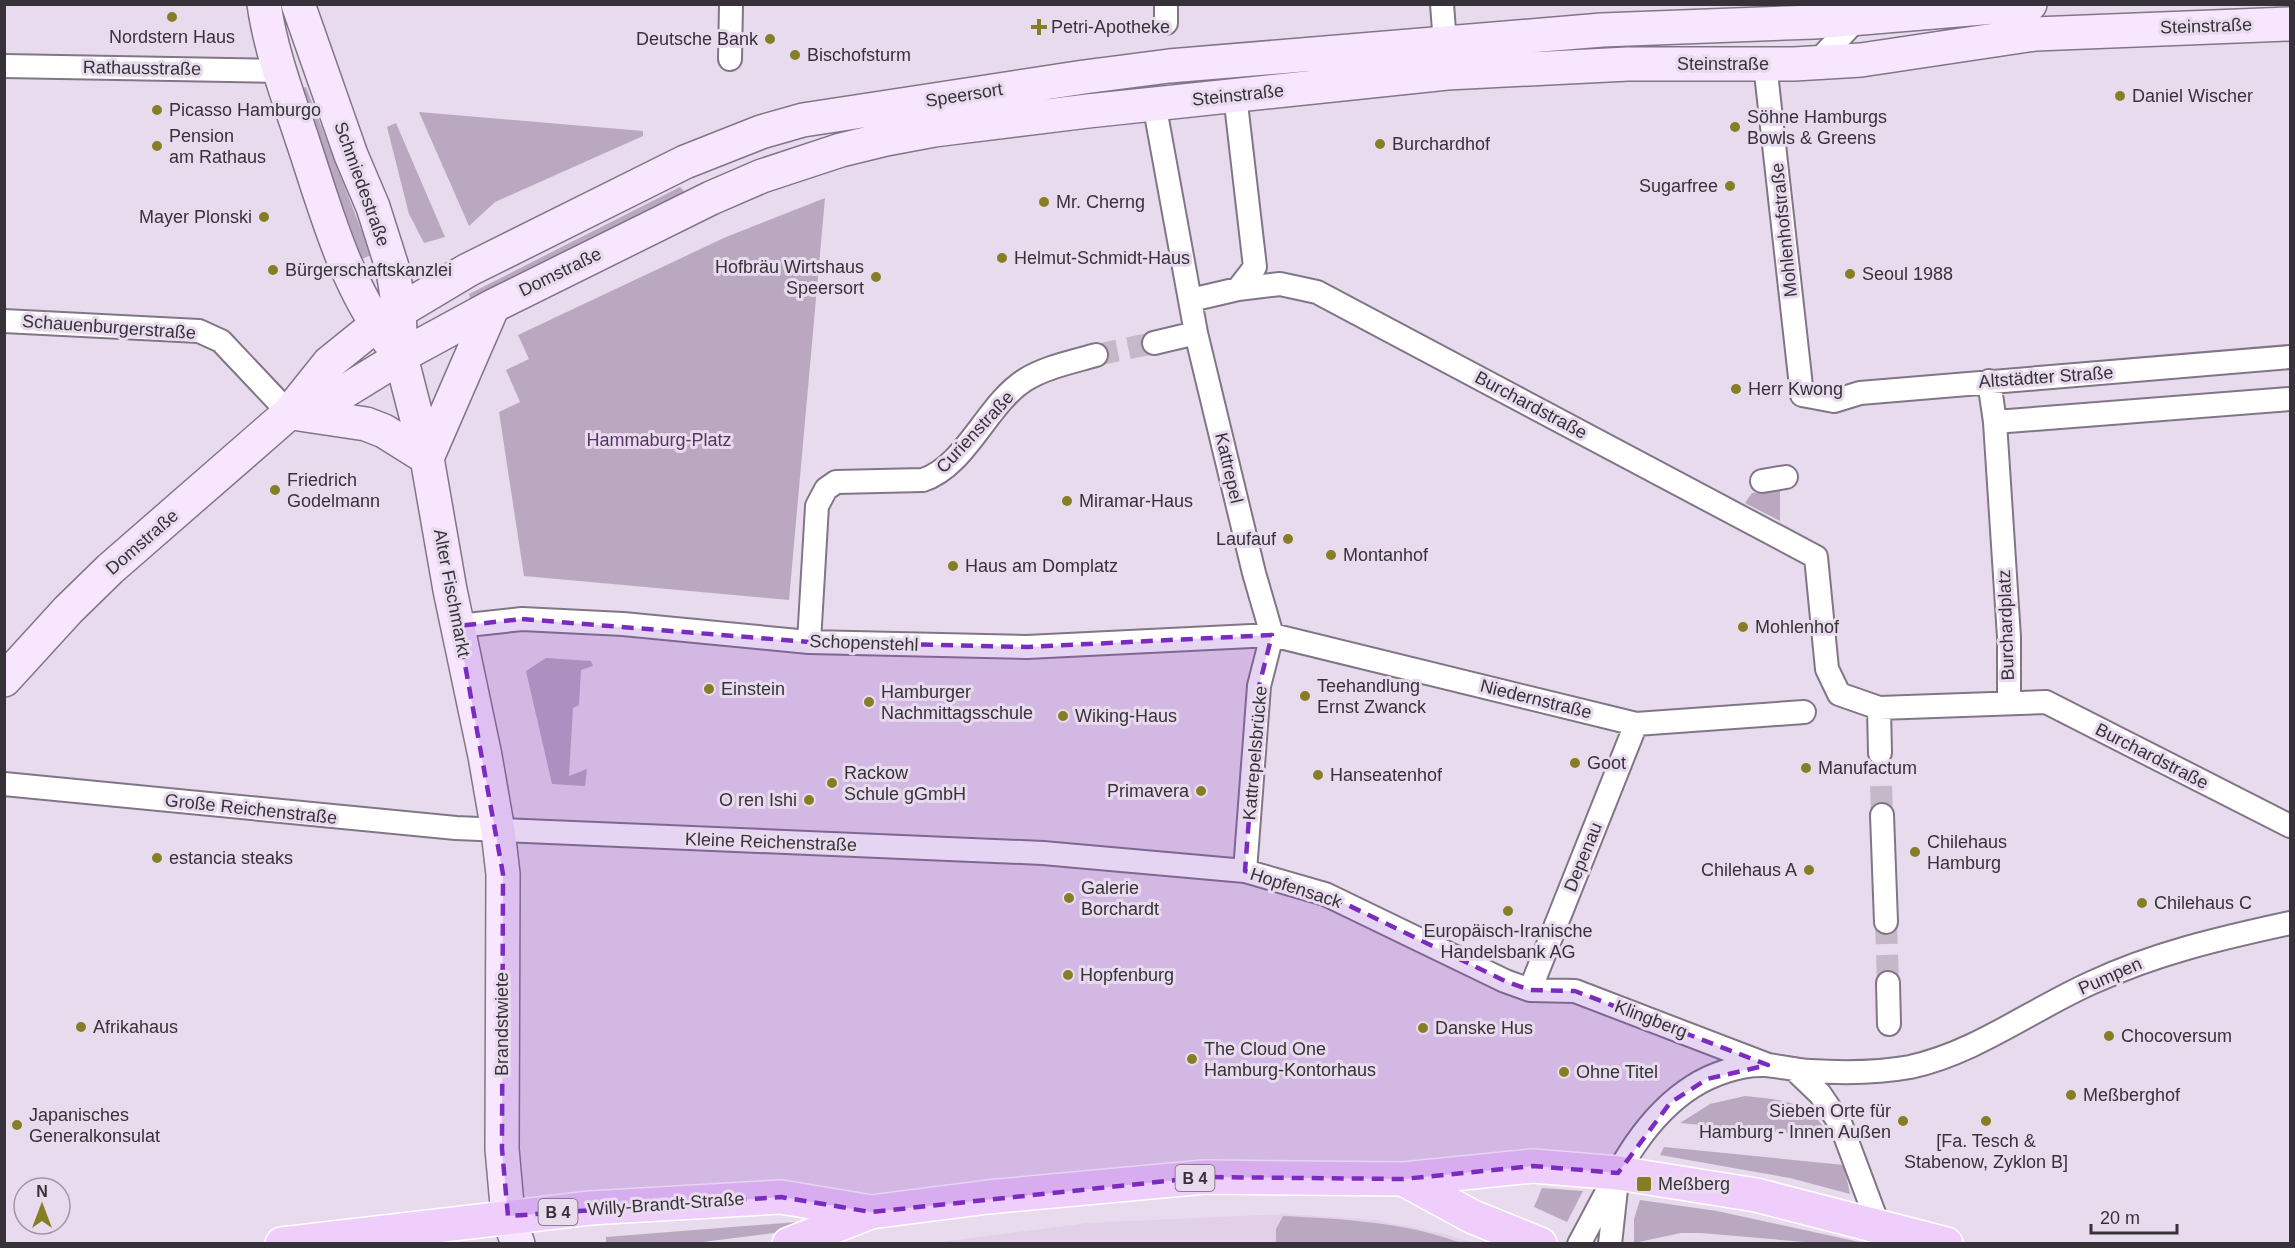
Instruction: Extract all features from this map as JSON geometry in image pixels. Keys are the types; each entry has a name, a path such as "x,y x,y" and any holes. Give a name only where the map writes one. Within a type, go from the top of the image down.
{"main road":[{"name":"Schmiedestraße","path":"264,4 279,71 349,270 388,317 401,357"},
{"name":"Schmiedestraße","path":"298,4 317,61 373,207 393,270 388,317"},
{"name":"Steinstraße","path":"1154,103 1235,95 1602,30 1857,12 2030,4"},
{"name":"Steinstraße","path":"1169,66 1446,58 1628,64 1816,63 1861,60 2035,34 2290,24"},
{"path":"1154,103 1169,66 1235,95"},
{"name":"Speersort","path":"761,132 803,120 1169,66"},
{"name":"Speersort","path":"841,150 934,130 1154,103"},
{"name":"Domstraße","path":"4,680 68,610 110,569 288,413 329,363 388,317 468,270 685,162 761,132"},
{"name":"Domstraße","path":"288,413 329,401 401,357 493,306 711,198 762,176 841,150"},
{"path":"288,413 366,424 384,430 428,458 493,306"},
{"name":"Alter Fischmarkt","path":"401,357 428,458 498,831"},
{"name":"Brandstwiete","path":"498,831 503,874 502,1149 509,1234"},
{"name":"Willy-Brandt-Straße","path":"789,1244 871,1212 1080,1187 1205,1177 1403,1179 1533,1166 1618,1173 1756,1195 1878,1224 1946,1244"},
{"name":"Willy-Brandt-Straße","path":"1403,1179 1473,1217 1540,1244"},
{"name":"Willy-Brandt-Straße","path":"282,1244 509,1234 599,1208 781,1197 871,1212"}],"street":[{"path":"730,4 730,59"},
{"path":"1442,4 1446,58"},
{"path":"1816,63 1857,12"},
{"name":"Mohlenhofstraße","path":"1765,64 1802,395"},
{"name":"Rathausstraße","path":"4,66 279,71"},
{"path":"1191,300 1238,289 1255,267 1235,95"},
{"name":"Kattrepel","path":"1154,103 1196,333 1254,573 1272,635"},
{"name":"Burchardstraße","path":"1238,289 1280,284 1317,292 1816,557"},
{"name":"Schauenburgerstraße","path":"4,321 199,332 221,341 288,413"},
{"path":"1154,343 1196,333"},
{"name":"Curienstraße","path":"809,642 817,506 826,489 836,482 923,480 933,477 947,466 1003,399 1025,380 1050,368 1096,355"},
{"name":"Altstädter Straße","path":"1802,395 1834,400 1860,393 2290,357"},
{"name":"Burchardplatz","path":"1816,557 1827,669 1839,694 1879,708 2008,702 2008,637 1995,422 1989,381"},
{"path":"1995,422 2290,399"},
{"path":"1762,481 1786,477"},
{"name":"Schopenstehl","path":"458,626 522,619 623,624 809,642 1027,647 1272,635"},
{"name":"Niedernstraße","path":"1272,635 1636,724 1804,711"},
{"name":"Kattrepelsbrücke","path":"1245,871 1259,686 1272,635"},
{"name":"Burchardstraße","path":"2008,702 2046,702 2290,826"},
{"path":"1879,708 1880,753"},
{"name":"Depenau","path":"1530,990 1636,724"},
{"name":"Große Reichenstraße","path":"4,784 341,818 498,831"},
{"path":"1882,815 1886,922"},
{"name":"Kleine Reichenstraße","path":"498,831 1043,853"},
{"name":"Hopfensack","path":"1043,853 1245,871 1325,894 1505,981 1530,990"},
{"name":"Pumpen","path":"1795,1070 1887,1071 1941,1060 2089,984 2145,959 2205,942 2290,923"},
{"path":"1888,982 1889,1024"},
{"name":"Klingberg","path":"1530,990 1575,991 1768,1065"},
{"path":"1579,1244 1641,1136 1670,1102 1707,1079 1736,1069 1768,1065 1795,1070 1820,1094 1841,1125 1878,1224"},
{"path":"1610,1244 1611,1218 1618,1173"}],"highlighted area":[{"path":"522,619 809,642 1027,647 1272,635 1259,686 1245,871 1325,894 1505,981 1530,990 1575,991 1768,1065 1707,1079 1670,1103 1618,1173 1533,1166 1403,1179 1205,1177 871,1212 781,1197 508,1216 502,1149 503,874 458,626"}],"shaded area":[{"path":"1285,1214 1375,1220 1436,1232 1476,1243 924,1244 1088,1223"}],"green space":[{"path":"306,87 371,255 362,259 300,89"},
{"path":"419,112 643,131 643,136 495,202 469,226"},
{"path":"396,123 445,237 424,243 409,214 387,127"},
{"path":"680,187 686,193 471,302 469,294"},
{"name":"Hammaburg-Platz","path":"825,198 789,600 524,576 499,412 520,402 506,370 529,359 518,335 726,237"},
{"path":"1780,490 1780,521 1745,503 1752,493"},
{"path":"546,658 591,661 593,666 581,670 579,705 573,708 569,776 587,769 585,786 552,784 526,671"},
{"path":"1745,1096 1794,1104 1814,1116 1830,1137 1680,1123 1710,1104"},
{"path":"1664,1147 1844,1165 1850,1194 1790,1178 1660,1155"},
{"path":"1542,1188 1583,1191 1567,1222 1534,1207"},
{"path":"1640,1200 1717,1211 1864,1243 1816,1243 1681,1233 1634,1243 1634,1219"},
{"path":"1283,1216 1350,1220 1396,1226 1461,1243 1276,1243 1276,1229"},
{"path":"797,1222 797,1230 687,1244 606,1243 606,1237"}],"tunnel":[{"path":"1096,355 1154,343"},
{"path":"1880,753 1882,815"},
{"path":"1886,922 1888,983"}],"place":[{"name":"Nordstern Haus","path":"172,17"},
{"name":"Petri-Apotheke","path":"1039,27"},
{"name":"Deutsche Bank","path":"770,39"},
{"name":"Bischofsturm","path":"795,55"},
{"name":"Daniel Wischer","path":"2120,96"},
{"name":"Picasso Hamburgo","path":"157,110"},
{"name":"Söhne Hamburgs Bowls & Greens","path":"1735,127"},
{"name":"Burchardhof","path":"1380,144"},
{"name":"Pension am Rathaus","path":"157,146"},
{"name":"Sugarfree","path":"1730,186"},
{"name":"Mr. Cherng","path":"1044,202"},
{"name":"Mayer Plonski","path":"264,217"},
{"name":"Helmut-Schmidt-Haus","path":"1002,258"},
{"name":"Bürgerschaftskanzlei","path":"273,270"},
{"name":"Seoul 1988","path":"1850,274"},
{"name":"Hofbräu Wirtshaus Speersort","path":"876,277"},
{"name":"Herr Kwong","path":"1736,389"},
{"name":"Friedrich Godelmann","path":"275,490"},
{"name":"Miramar-Haus","path":"1067,501"},
{"name":"Laufauf","path":"1288,539"},
{"name":"Montanhof","path":"1331,555"},
{"name":"Haus am Domplatz","path":"953,566"},
{"name":"Mohlenhof","path":"1743,627"},
{"name":"Einstein","path":"709,689"},
{"name":"Teehandlung Ernst Zwanck","path":"1305,696"},
{"name":"Hamburger Nachmittagsschule","path":"869,702"},
{"name":"Wiking-Haus","path":"1063,716"},
{"name":"Goot","path":"1575,763"},
{"name":"Manufactum","path":"1806,768"},
{"name":"Hanseatenhof","path":"1318,775"},
{"name":"Rackow Schule gGmbH","path":"832,783"},
{"name":"Primavera","path":"1201,791"},
{"name":"O ren Ishi","path":"809,800"},
{"name":"Chilehaus Hamburg","path":"1915,852"},
{"name":"estancia steaks","path":"157,858"},
{"name":"Chilehaus A","path":"1809,870"},
{"name":"Galerie Borchardt","path":"1069,898"},
{"name":"Chilehaus C","path":"2142,903"},
{"name":"Europäisch-Iranische Handelsbank AG","path":"1508,911"},
{"name":"Hopfenburg","path":"1068,975"},
{"name":"Afrikahaus","path":"81,1027"},
{"name":"Danske Hus","path":"1423,1028"},
{"name":"Chocoversum","path":"2109,1036"},
{"name":"The Cloud One Hamburg-Kontorhaus","path":"1192,1059"},
{"name":"Ohne Titel","path":"1564,1072"},
{"name":"Meßberghof","path":"2071,1095"},
{"name":"Sieben Orte für Hamburg - Innen Außen","path":"1903,1121"},
{"name":"[Fa. Tesch & Stabenow, Zyklon B]","path":"1986,1121"},
{"name":"Japanisches Generalkonsulat","path":"17,1125"},
{"name":"Meßberg","path":"1644,1184"}]}
